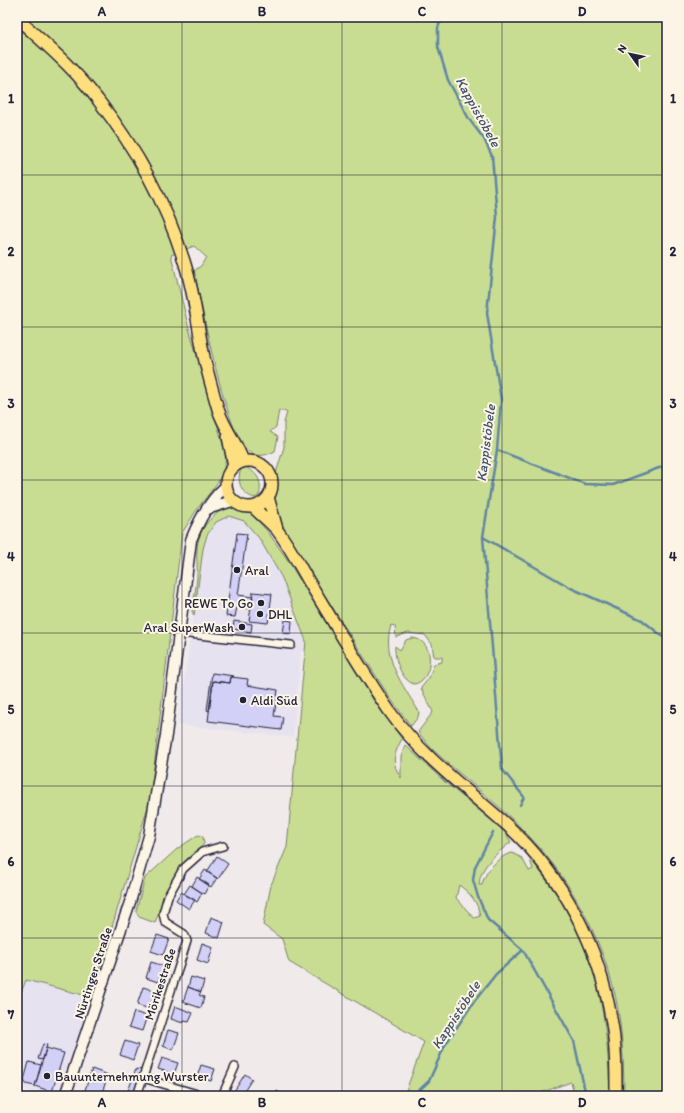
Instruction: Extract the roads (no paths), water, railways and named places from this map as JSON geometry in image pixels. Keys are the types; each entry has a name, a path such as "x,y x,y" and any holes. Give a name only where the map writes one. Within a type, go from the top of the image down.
{"main road":[{"path":"17,18 61,58 98,99 128,141 152,182 171,222 187,272 204,357 219,411 228,433 240,451 239,463 226,479 225,486 227,494 238,506 254,507 259,505 268,497"},
{"path":"239,463 259,463 268,470 272,482 268,497 277,530"},
{"path":"254,507 277,530 365,672 402,728 442,770 509,826 550,873 569,902 594,955 606,990 614,1042 616,1096"}],"street":[{"name":"Nürtinger Straße","path":"65,1096 108,971 144,856 155,802 192,540 198,521 216,495 225,486"},
{"path":"207,509 232,501"},
{"path":"180,633 291,645"},
{"name":"Mörikestraße","path":"137,1096 187,941 184,934 165,922 162,913 168,896 183,870 202,852 223,846"},
{"path":"222,1096 235,1067"},
{"path":"143,1078 204,1096"}],"waterway":[{"name":"Kappistöbele","path":"442,17 438,28 438,47 448,80 469,119 484,139 492,156 497,217 487,313 501,400 497,450 483,537 502,769 524,797 520,805"},
{"path":"497,450 585,484 613,485 667,465"},
{"path":"483,537 571,588 642,620 667,640"},
{"name":"Kappistöbele","path":"493,832 475,867 473,880 478,897 488,920 523,950 574,1041 586,1096"},
{"name":"Kappistöbele","path":"413,1096 429,1081 445,1045 473,1003 496,974 523,950"}],"place":[{"name":"Aral","path":"237,570"},
{"name":"REWE To Go","path":"261,603"},
{"name":"DHL","path":"260,614"},
{"name":"Aral SuperWash","path":"242,627"},
{"name":"Aldi Süd","path":"243,700"},
{"name":"Bauunternehmung Wurster","path":"47,1076"}]}
